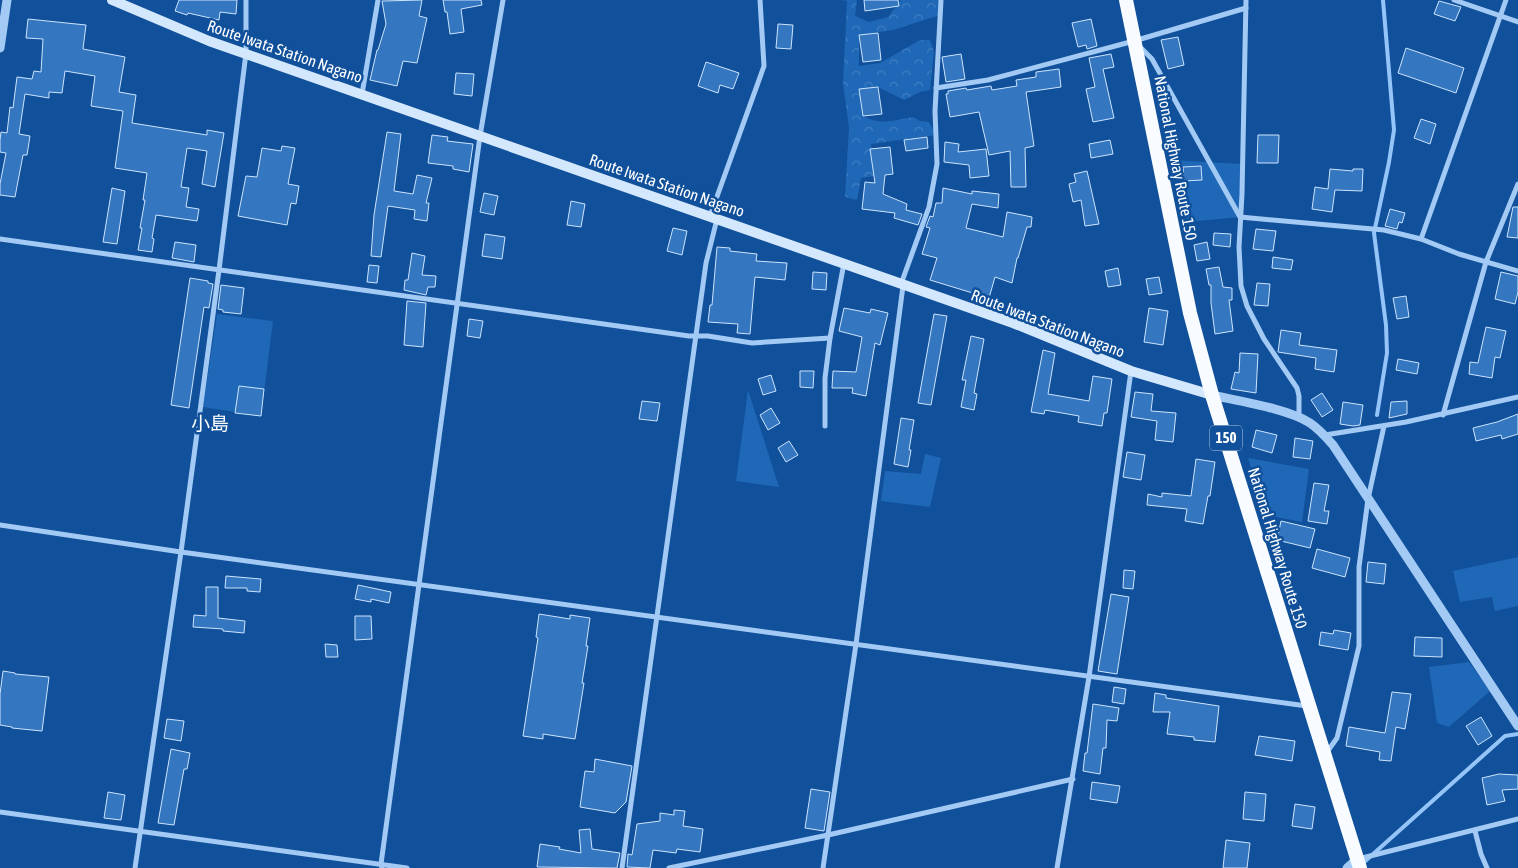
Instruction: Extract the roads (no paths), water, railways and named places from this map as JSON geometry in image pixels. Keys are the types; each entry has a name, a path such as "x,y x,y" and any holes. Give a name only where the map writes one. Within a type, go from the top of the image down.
{"highway":[{"name":"National Highway Route 150","path":"1126,0 1190,312 1212,395 1325,755 1355,865"}],"main road":[{"name":"Route Iwata Station Nagano","path":"112,0 209,41 1013,323 1131,370 1212,395"}],"street":[{"path":"0,48 7,0"},
{"path":"135,868 181,552 219,270 246,53 246,0"},
{"path":"362,94 378,0"},
{"path":"382,866 480,136 503,0"},
{"path":"622,868 713,217 764,66 760,0"},
{"path":"823,868 856,644 902,285 929,207 937,164 935,111 941,0"},
{"path":"1246,0 1239,248 1241,276 1247,306 1264,339 1297,388 1299,417"},
{"path":"1454,0 1518,22"},
{"path":"1421,239 1506,0"},
{"path":"936,88 988,80 1134,41 1246,8"},
{"path":"1134,41 1152,59 1240,217"},
{"path":"1443,415 1486,262 1518,184"},
{"path":"1240,217 1384,230 1421,239 1518,271"},
{"path":"0,239 696,337 708,336 752,344 830,338"},
{"path":"825,426 825,378 830,338 844,263"},
{"path":"1057,868 1089,676 1131,370"},
{"path":"1212,395 1299,417 1309,422 1324,435 1333,445 1518,726"},
{"path":"1324,435 1443,415 1518,397"},
{"path":"1325,755 1337,738 1359,646 1359,567 1368,499 1384,426"},
{"path":"0,525 181,552 1310,707"},
{"path":"669,868 828,835 1073,779"},
{"path":"0,812 407,868"},
{"path":"1355,865 1518,819"},
{"path":"1475,831 1487,868"}],"waterway":[{"path":"1377,415 1387,353 1386,325 1374,233 1394,130 1383,0"},
{"path":"1362,864 1505,736 1518,734"}],"district":[{"name":"小島","path":"210,423"}]}
